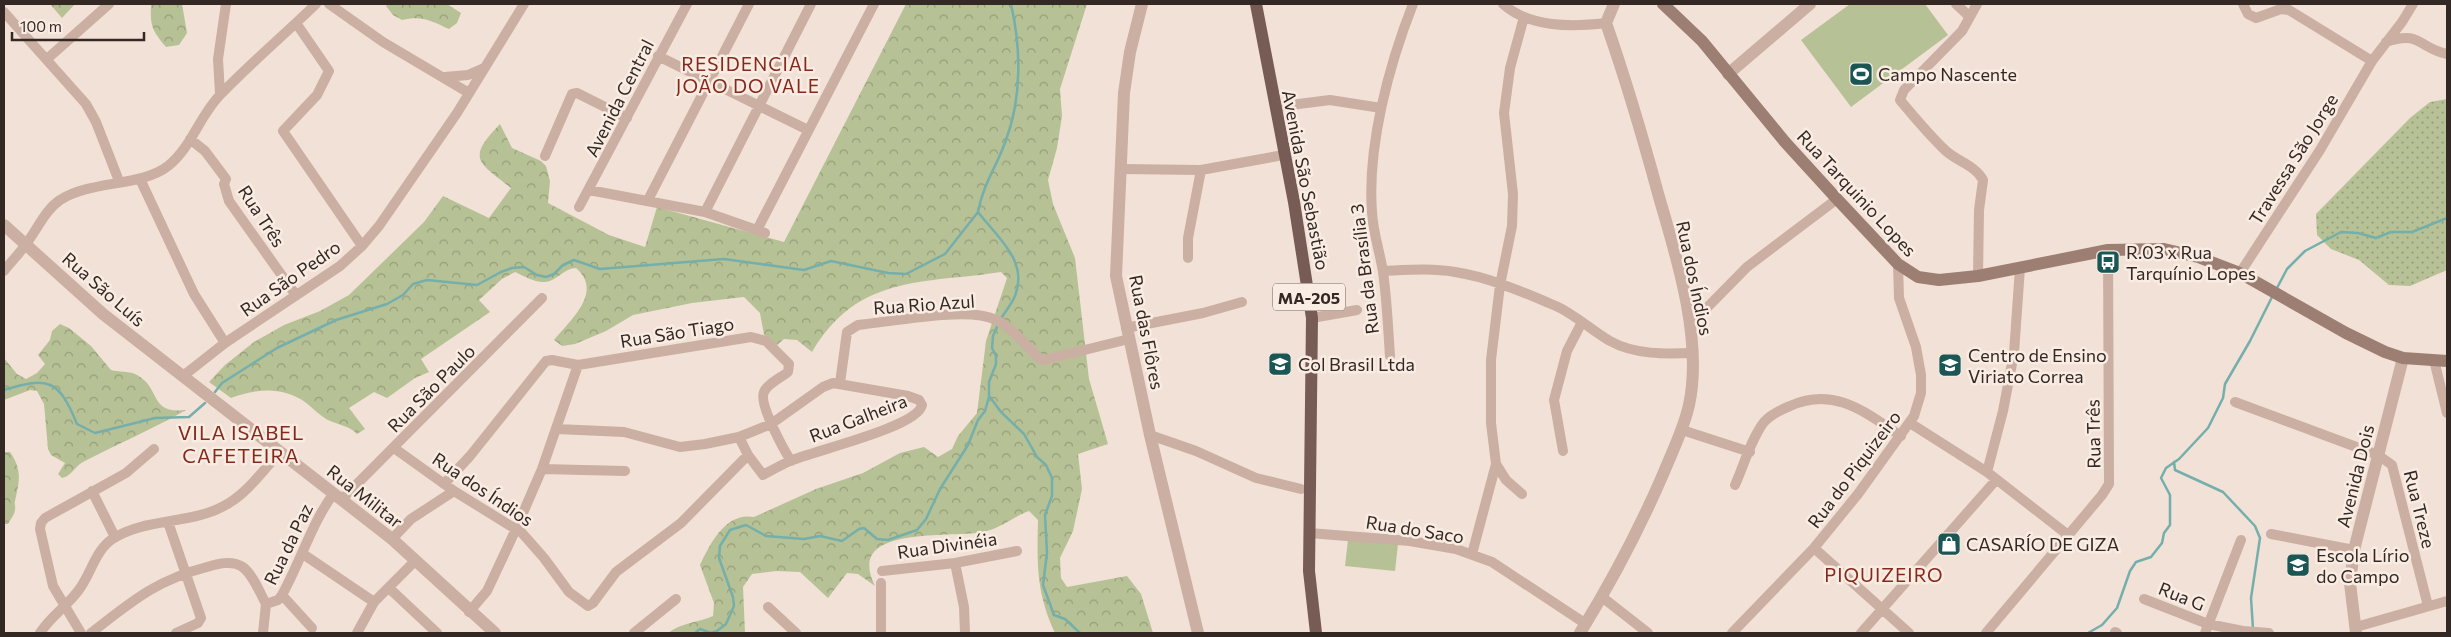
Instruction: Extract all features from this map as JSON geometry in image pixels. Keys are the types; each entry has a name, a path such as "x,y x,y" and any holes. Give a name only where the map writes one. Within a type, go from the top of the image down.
{"main road":[{"name":"Avenida São Sebastião","path":"1250,4 1299,276 1304,316 1300,570 1308,633"},
{"name":"Avenida São Sebastião","path":"1256,4 1294,202 1312,318 1309,571 1316,633"},
{"name":"Rua Tarquinio Lopes","path":"1663,4 1674,11 1837,199 1898,264 1909,273 1928,279 1978,276 2065,257 2108,250 2164,248 2198,257 2240,273 2346,333 2385,352 2403,358 2441,360"}],"street":[{"path":"46,59 109,4"},
{"path":"220,94 218,58 226,4"},
{"path":"4,271 26,244 49,209 60,200 73,193 119,181 140,179 166,168 181,155 220,94 316,4"},
{"path":"329,4 383,42 469,93"},
{"name":"Rua São Pedro","path":"183,376 225,343 340,266 362,246 379,226 469,93 472,79 484,68 524,4"},
{"name":"Avenida Central","path":"579,207 686,4"},
{"path":"648,200 749,4"},
{"path":"705,212 810,4"},
{"path":"589,190 705,212 761,231 808,130 874,4"},
{"name":"Rua das Flôres","path":"1142,4 1130,52 1124,93 1116,276 1150,435 1198,633"},
{"name":"Rua da Brasília 3","path":"1390,356 1383,271 1376,243 1372,188 1381,108 1396,50 1414,4"},
{"path":"1503,4 1524,17 1556,24 1584,25 1606,23 1614,4"},
{"path":"1728,74 1810,4"},
{"path":"1956,4 1970,17"},
{"path":"1977,4 1967,24 1949,46 1904,90 1900,100 1925,131 1948,153 1977,172 1983,180 1979,210 1978,276"},
{"path":"2242,4 2248,14 2256,18 2281,9 2289,10 2372,61"},
{"name":"Travessa São Jorge","path":"2240,273 2320,150 2372,61 2402,22 2413,4"},
{"path":"4,12 86,104 96,122 119,181"},
{"path":"1472,554 1496,464 1491,424 1491,368 1500,285 1512,226 1513,194 1504,113 1510,68 1524,17"},
{"path":"296,23 329,71 316,94 283,131 362,246"},
{"name":"Rua dos Índios","path":"1583,628 1639,530 1682,430 1689,403 1692,353 1690,325 1633,102 1606,23"},
{"path":"2386,42 2404,36 2413,37 2439,52 2447,54"},
{"path":"658,56 808,130"},
{"path":"444,78 472,79"},
{"path":"545,156 572,94 576,93 627,118"},
{"path":"1275,107 1330,100 1381,108"},
{"name":"Rua Três","path":"190,139 205,151 226,179 224,184 229,201 296,294"},
{"path":"1120,169 1201,170 1278,156"},
{"path":"1188,258 1188,238 1201,170"},
{"path":"140,179 194,294 225,343"},
{"path":"1690,325 1747,266 1837,199"},
{"name":"Rua São Luís","path":"4,225 102,314 183,376"},
{"name":"Rua Três","path":"1986,633 2102,495 2110,476 2108,250"},
{"name":"Rua do Piquizeiro","path":"1732,633 1814,548 1901,436 1918,407 1921,393 1921,375 1916,347 1899,298 1898,264"},
{"path":"1987,472 2003,411 2014,353 2020,268"},
{"path":"1383,271 1448,271 1500,285 1555,306 1620,346 1663,354 1692,353"},
{"name":"Rua São Paulo","path":"338,496 394,448 542,298"},
{"path":"1128,333 1242,302"},
{"path":"1312,318 1357,310"},
{"name":"Rua Rio Azul","path":"840,384 846,335 852,327 962,314 985,315 1000,322 1038,358 1044,360 1128,333"},
{"path":"1563,451 1554,400 1567,351 1582,322"},
{"name":"Rua São Tiago","path":"444,484 476,448 542,365 552,360 578,365 751,337 766,342 790,364 788,372 763,392 771,424"},
{"name":"Avenida Dois","path":"2356,630 2350,583 2354,550 2403,358"},
{"path":"2441,360 2447,413"},
{"path":"470,612 487,591 516,529 542,469 578,365"},
{"name":"Rua Militar","path":"183,376 392,539 414,562 495,633"},
{"path":"557,429 624,432 680,447 739,437 771,424 828,384 840,384"},
{"name":"Rua Galheira","path":"739,437 748,455 763,475 791,461 851,442 908,420 922,408 919,400 908,396 840,384"},
{"path":"1735,485 1763,423 1775,412 1800,401 1820,397 1853,406 1901,436"},
{"path":"2235,402 2378,455"},
{"path":"1910,423 1987,472 2068,535"},
{"path":"771,424 791,461"},
{"path":"1682,430 1750,452"},
{"path":"1150,435 1196,451 1256,478 1301,489"},
{"name":"Rua dos Índios","path":"394,448 454,491 516,529 544,558 569,592 588,606 593,603 616,572 682,523 748,455"},
{"path":"81,633 54,586 47,564 40,523 51,514 126,473 154,449"},
{"path":"40,633 46,624 65,606 90,574 106,544 115,537 129,531 214,511 228,504 238,497 280,452"},
{"name":"Rua Treze","path":"2378,455 2392,465 2428,606"},
{"path":"1496,464 1506,480 1522,494"},
{"path":"542,469 625,471"},
{"path":"1862,633 1996,480"},
{"path":"92,491 115,537"},
{"path":"392,539 411,519 454,491"},
{"name":"Rua da Paz","path":"262,633 266,604 278,600 282,595 303,554 312,528 338,496"},
{"path":"168,522 201,618 198,623 176,633"},
{"name":"Rua do Saco","path":"1309,533 1410,541 1456,548 1492,562 1583,628"},
{"path":"2271,534 2354,550"},
{"path":"2206,629 2241,540"},
{"path":"1814,548 1909,633"},
{"name":"Rua Divinéia","path":"882,571 954,563 1017,551"},
{"path":"303,554 374,602"},
{"path":"356,633 374,602 414,562"},
{"path":"91,633 155,585 184,573 222,563 241,566 248,572 266,604"},
{"path":"954,563 964,607 965,633"},
{"path":"881,633 882,583"},
{"path":"389,588 437,633"},
{"path":"282,595 312,628"},
{"path":"1602,597 1648,633"},
{"path":"634,633 676,599"},
{"name":"Rua G","path":"2144,599 2206,629 2269,633"},
{"path":"2356,630 2447,601"},
{"path":"768,607 796,633"}],"green space":[{"path":"50,4 75,4 62,18"},
{"path":"151,4 182,4 187,33 179,45 166,47 158,36 152,23"},
{"path":"388,4 447,4 461,13 457,23 449,29 432,21 415,18 402,20 393,15 386,6"},
{"path":"906,4 1087,4 1060,89 1062,116 1057,148 1048,180 1053,204 1075,258 1089,379 1108,444 1078,454 1082,489 1073,531 1060,558 1061,578 1067,587 1127,576 1141,594 1153,633 1055,633 1044,604 1039,578 1038,520 1029,511 987,531 929,535 888,543 874,552 869,566 875,586 858,574 847,573 828,598 800,572 776,571 752,574 743,587 745,633 668,633 673,629 713,616 714,603 700,565 709,547 721,530 735,519 754,517 816,489 863,473 900,453 924,447 938,457 952,449 958,436 977,413 986,341 1007,278 1001,272 919,282 894,287 871,296 850,308 830,327 812,352 797,340 784,339 777,345 764,335 760,313 744,297 692,303 633,315 606,331 575,344 562,346 554,340 582,306 587,287 584,277 576,268 566,271 547,282 533,280 515,272 502,279 479,300 490,312 421,359 429,372 415,378 387,398 374,392 349,408 365,429 357,434 347,427 326,419 305,402 287,393 260,391 231,398 209,382 225,365 254,342 284,325 320,311 349,295 424,222 443,196 489,218 511,188 484,166 480,159 483,145 500,124 512,148 541,161 546,166 550,181 548,203 609,235 645,247 657,207 784,242"},
{"name":"Campo Nascente","path":"1850,4 1925,4 1948,35 1851,107 1801,40"},
{"path":"2447,99 2447,270 2410,286 2389,285 2359,260 2331,249 2317,235 2316,214 2410,118 2430,102"},
{"path":"60,324 69,328 91,346 111,370 128,372 145,381 160,404 174,410 186,410 83,462 62,478 58,474 65,463 51,455 48,449 44,404 37,391 30,390 4,400 4,358 17,374 26,379 37,373 45,364 38,355 50,340 52,331"},
{"path":"4,452 10,452 17,465 19,477 15,511 8,524 4,524"},
{"path":"1348,540 1398,544 1395,571 1345,566"}],"waterway":[{"path":"1000,320 1015,296 1018,272 1009,250 978,212 983,193 1006,140 1015,107 1018,55 1011,4"},
{"path":"215,392 222,383 277,348 336,320 387,304 403,295 413,284 427,280 477,285 501,272 512,268 524,267 537,275 546,277 554,274 563,265 574,260 600,269 724,259 804,270 831,261 888,273 906,274 945,254 978,212"},
{"path":"2277,288 2287,269 2305,251 2341,232 2358,233 2376,238 2391,232 2412,232 2447,218"},
{"path":"2088,633 2102,625 2117,608 2130,571 2136,562 2151,557 2162,543 2164,533 2170,525 2170,495 2161,478 2166,468 2179,459 2208,428 2223,398 2225,384 2250,341 2273,295"},
{"path":"695,633 700,629 711,633 717,631 726,624 734,606 733,597 719,558 720,546 730,530 746,525 766,536 804,539 820,536 842,541 859,529 864,528 877,539 888,540 917,530 926,519 940,489 968,445 978,420 985,411 989,397 989,382 996,364 996,356 992,348 993,336 998,325"},
{"path":"4,390 32,383 51,385 64,398 77,424 95,433 155,418 189,417 205,403"},
{"path":"990,397 1001,412 1024,434 1037,457 1046,465 1052,478 1052,496 1045,515 1047,553 1043,585 1054,615 1065,619 1080,633"},
{"path":"2174,462 2175,470 2223,492 2255,526 2260,538 2251,598 2253,629"}],"place":[{"name":"Campo Nascente","path":"1861,74"},
{"name":"R.03 x Rua Tarquínio Lopes","path":"2108,262"},
{"name":"Col Brasil Ltda","path":"1280,364"},
{"name":"Centro de Ensino Viriato Correa","path":"1950,365"},
{"name":"CASARÍO DE GIZA","path":"1949,544"},
{"name":"Escola Lírio do Campo","path":"2298,565"}],"district":[{"name":"RESIDENCIAL JOÃO DO VALE","path":"748,74"},
{"name":"VILA ISABEL CAFETEIRA","path":"241,444"},
{"name":"PIQUIZEIRO","path":"1884,574"}]}
